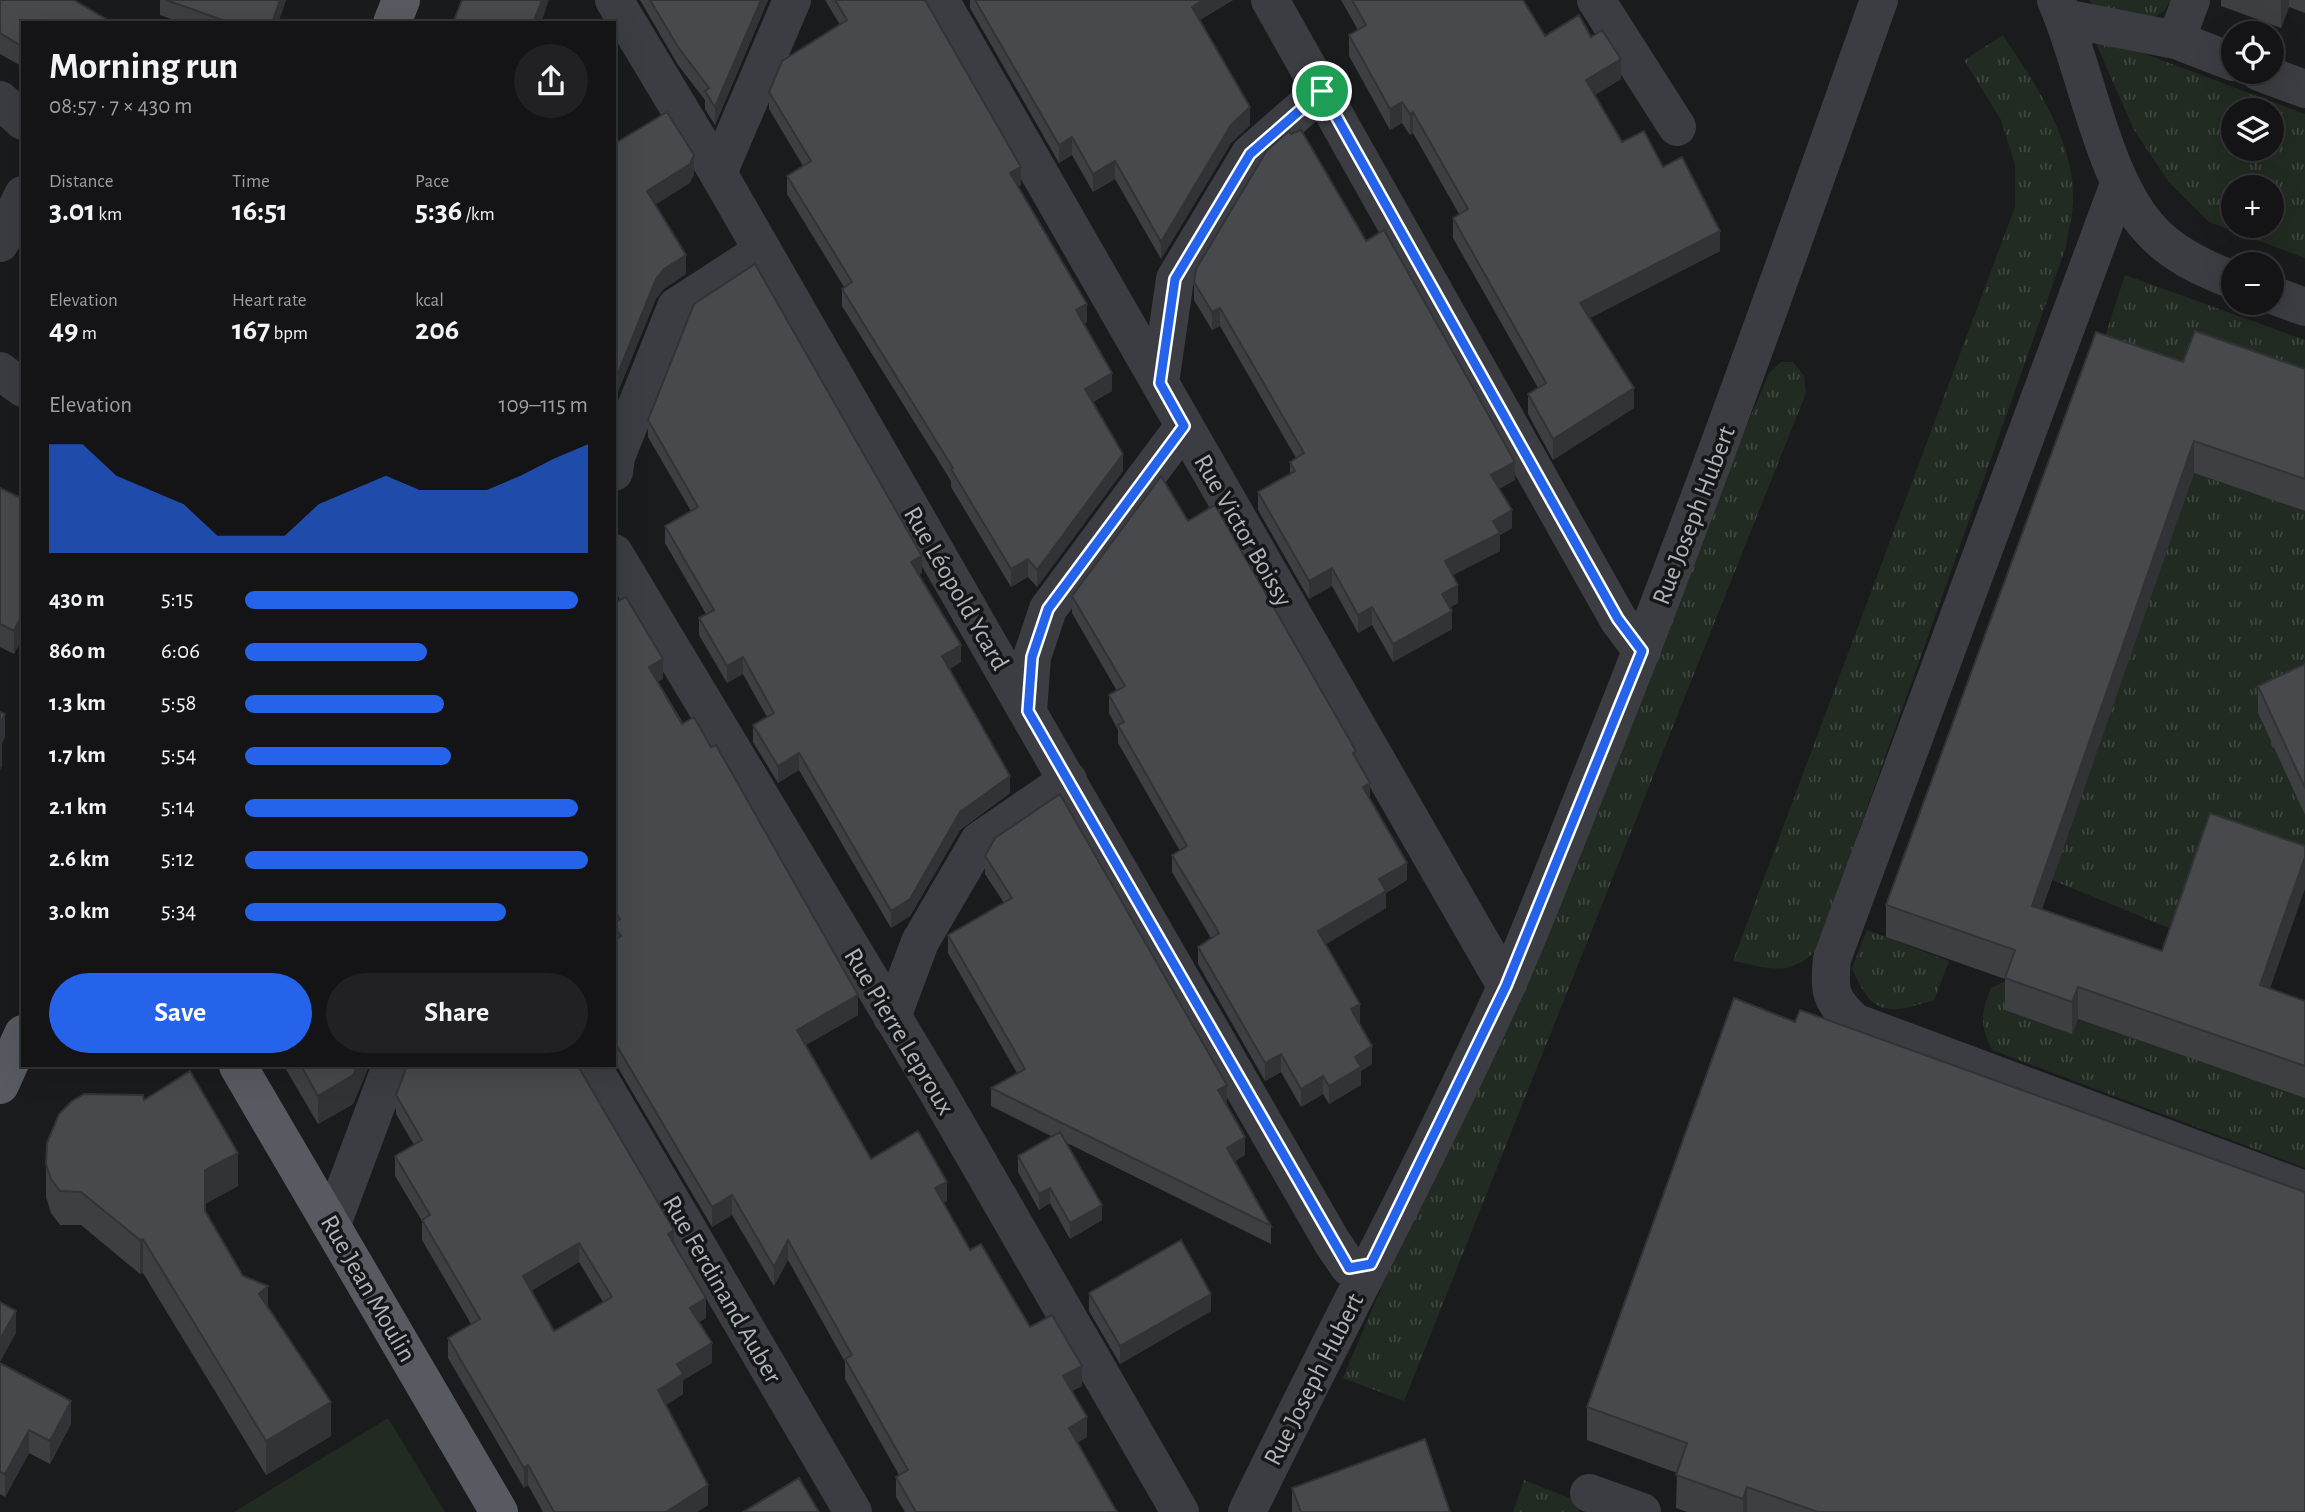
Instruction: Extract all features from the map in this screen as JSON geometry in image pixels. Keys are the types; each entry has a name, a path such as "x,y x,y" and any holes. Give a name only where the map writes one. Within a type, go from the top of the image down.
{"main road":[{"path":"393,21 401,0"},
{"path":"0,1085 21,1038"},
{"name":"Rue Jean Moulin","path":"239,1067 499,1512"}],"street":[{"name":"Rue Léopold Ycard","path":"614,0 718,173 1332,1242 1349,1268 1371,1264"},
{"path":"718,173 792,0"},
{"name":"Rue Victor Boissy","path":"940,0 1506,986"},
{"path":"1270,0 1618,619 1642,651"},
{"path":"1596,0 1677,127"},
{"name":"Rue Joseph Hubert","path":"1247,1512 1506,986 1642,651 1716,455 1879,0"},
{"path":"2176,40 2191,0"},
{"path":"2060,9 2176,40 2221,57"},
{"path":"2060,9 2119,184 2148,228 2195,266 2221,276"},
{"path":"2284,81 2305,89"},
{"path":"1160,383 1175,279 1250,154 1322,91"},
{"path":"0,100 21,119"},
{"path":"2119,184 1832,959 1829,988 1836,1006 1854,1022 2305,1190"},
{"path":"0,243 21,198"},
{"path":"616,457 676,307 762,251"},
{"path":"2284,299 2305,307"},
{"path":"0,371 21,387"},
{"path":"1028,711 1032,657 1048,609 1184,426"},
{"name":"Rue Pierre Leproux","path":"620,578 892,1017 1180,1512"},
{"path":"892,1017 920,942 979,841 1068,780"},
{"path":"332,1224 391,1067"},
{"name":"Rue Ferdinand Auber","path":"593,1067 853,1512"},
{"path":"1589,1493 1642,1512"}],"green space":[{"path":"2088,0 2171,0 2164,11 2148,20 2098,8"},
{"path":"2092,34 2262,98 2221,98 2221,161 2284,161 2284,106 2305,114 2305,258 2252,238 2284,238 2284,175 2221,175 2221,226 2209,222 2168,181 2134,130"},
{"path":"2003,35 2051,114 2068,158 2073,203 2066,247 1817,949 1807,958 1788,967 1768,968 1733,961 2015,207 2015,165 2001,120 1964,60"},
{"path":"2125,275 2221,310 2221,315 2236,315 2305,340 2305,401 2096,364"},
{"path":"1781,362 1793,362 1804,376 1806,393 1404,1401 1343,1378 1769,373"},
{"path":"2194,473 2305,511 2305,691 2258,713 2305,815 2305,878 2179,932 2052,880"},
{"path":"1867,930 1949,961 1934,1000 1893,1009 1874,1003 1859,984 1852,968"},
{"path":"2008,980 2072,1034 2078,1019 2305,1098 2305,1168 1992,1050 1985,1033 1985,1005 1991,988"},
{"path":"388,1418 445,1512 234,1512"},
{"path":"1524,1480 1572,1499 1580,1512 1513,1512"}],"building":[{"path":"0,0 74,0 110,21 21,21 21,46 0,33"},
{"path":"166,0 280,0 273,21 225,21"},
{"path":"462,0 542,0 534,21 454,21"},
{"path":"650,0 761,0 715,107 705,91 709,88 678,47"},
{"path":"835,0 925,0 1021,167 1010,173 1087,304 1076,310 1112,373 1085,389 1123,454 1037,570 1028,559 1011,569 951,469 953,468 842,289 852,282 787,176 811,161 769,92 782,61 847,20"},
{"path":"975,0 1203,0 1192,7 1250,107 1231,125 1161,242 1115,161 1093,174 1072,137 1059,145"},
{"path":"1352,0 1523,0 1545,36 1579,15 1591,37 1602,30 1621,59 1586,80 1622,142 1644,131 1663,167 1682,157 1720,231 1580,303 1634,388 1553,439 1528,394 1546,383 1453,218 1468,209 1413,112 1410,114 1402,102 1390,109 1349,35 1366,25"},
{"path":"667,112 694,155 690,164 647,191 686,255 664,269 656,279 616,378 616,143"},
{"path":"1301,130 1366,241 1384,230 1515,462 1491,475 1512,510 1493,521 1500,533 1445,561 1458,585 1442,594 1452,611 1393,644 1372,607 1358,615 1332,568 1309,581 1258,492 1295,471 1290,462 1304,453 1220,308 1212,312 1194,282 1196,269 1267,150 1289,131 1291,134"},
{"path":"755,264 922,556 911,562 961,645 942,656 1010,776 960,812 910,899 891,911 799,753 778,766 753,725 774,713 743,657 727,666 699,618 714,610 665,526 698,507 648,420 694,304"},
{"path":"2195,331 2305,369 2305,479 2194,441 2032,906 2162,951 2210,813 2305,846 2305,857 2260,985 2305,1001 2305,1066 2078,987 2072,1002 2005,978 2015,950 1886,905 2096,332 2183,362"},
{"path":"1161,476 1188,521 1215,505 1356,751 1353,753 1370,783 1363,787 1407,863 1379,879 1386,891 1318,931 1360,1004 1351,1009 1372,1046 1355,1057 1361,1067 1329,1086 1323,1076 1301,1089 1281,1054 1265,1063 1198,947 1219,933 1172,855 1187,846 1118,725 1124,722 1109,695 1125,686 1072,596"},
{"path":"0,488 21,498 21,617 14,631 0,624"},
{"path":"626,597 663,659 649,667 682,724 694,717 711,747 716,745 858,995 797,1030 871,1159 918,1131 947,1182 935,1188 970,1250 981,1244 1030,1327 1052,1315 1082,1366 1063,1376 1087,1417 1069,1428 1117,1512 916,1512 896,1477 908,1470 845,1359 852,1355 788,1240 774,1267 732,1195 712,1207 616,1044 616,940 621,936 616,929 616,922 620,919 616,913 616,602"},
{"path":"2305,664 2305,788 2258,686"},
{"path":"1060,794 1227,1085 1218,1090 1245,1137 1227,1148 1271,1226 991,1088 1025,1069 948,935 1012,898 985,856 995,838"},
{"path":"1734,998 1795,1022 1800,1010 2305,1192 2305,1512 1818,1512 1747,1487 1743,1499 1676,1475 1687,1443 1587,1407"},
{"path":"302,1067 357,1067 353,1075 318,1096"},
{"path":"407,1067 579,1067 674,1230 668,1234 706,1298 690,1308 712,1343 677,1364 683,1374 658,1390 708,1485 666,1512 554,1512 528,1465 524,1468 448,1338 480,1319 422,1220 430,1215 395,1156 422,1140 396,1095","holes":["579,1243 612,1297 554,1331 523,1276"]},
{"path":"190,1071 238,1153 205,1170 205,1211 243,1276 268,1286 259,1294 331,1402 266,1441 143,1239 140,1240 81,1192 60,1191 51,1179 46,1164 47,1143 59,1114 72,1101 84,1094 143,1095 144,1100"},
{"path":"1060,1132 1102,1205 1070,1223 1050,1188 1039,1194 1018,1156"},
{"path":"1181,1240 1211,1294 1120,1346 1089,1293"},
{"path":"0,1302 16,1311 0,1339"},
{"path":"0,1363 71,1401 50,1441 29,1430 5,1474 0,1472"},
{"path":"1425,1439 1450,1512 1301,1512 1292,1488"},
{"path":"799,1478 819,1512 743,1512"}],"route":[{"path":"1322,91 1618,619 1642,651 1506,986 1371,1264 1349,1268 1028,711 1032,657 1048,609 1184,426 1160,383 1175,279 1250,154 1285,120 1322,91"}]}
